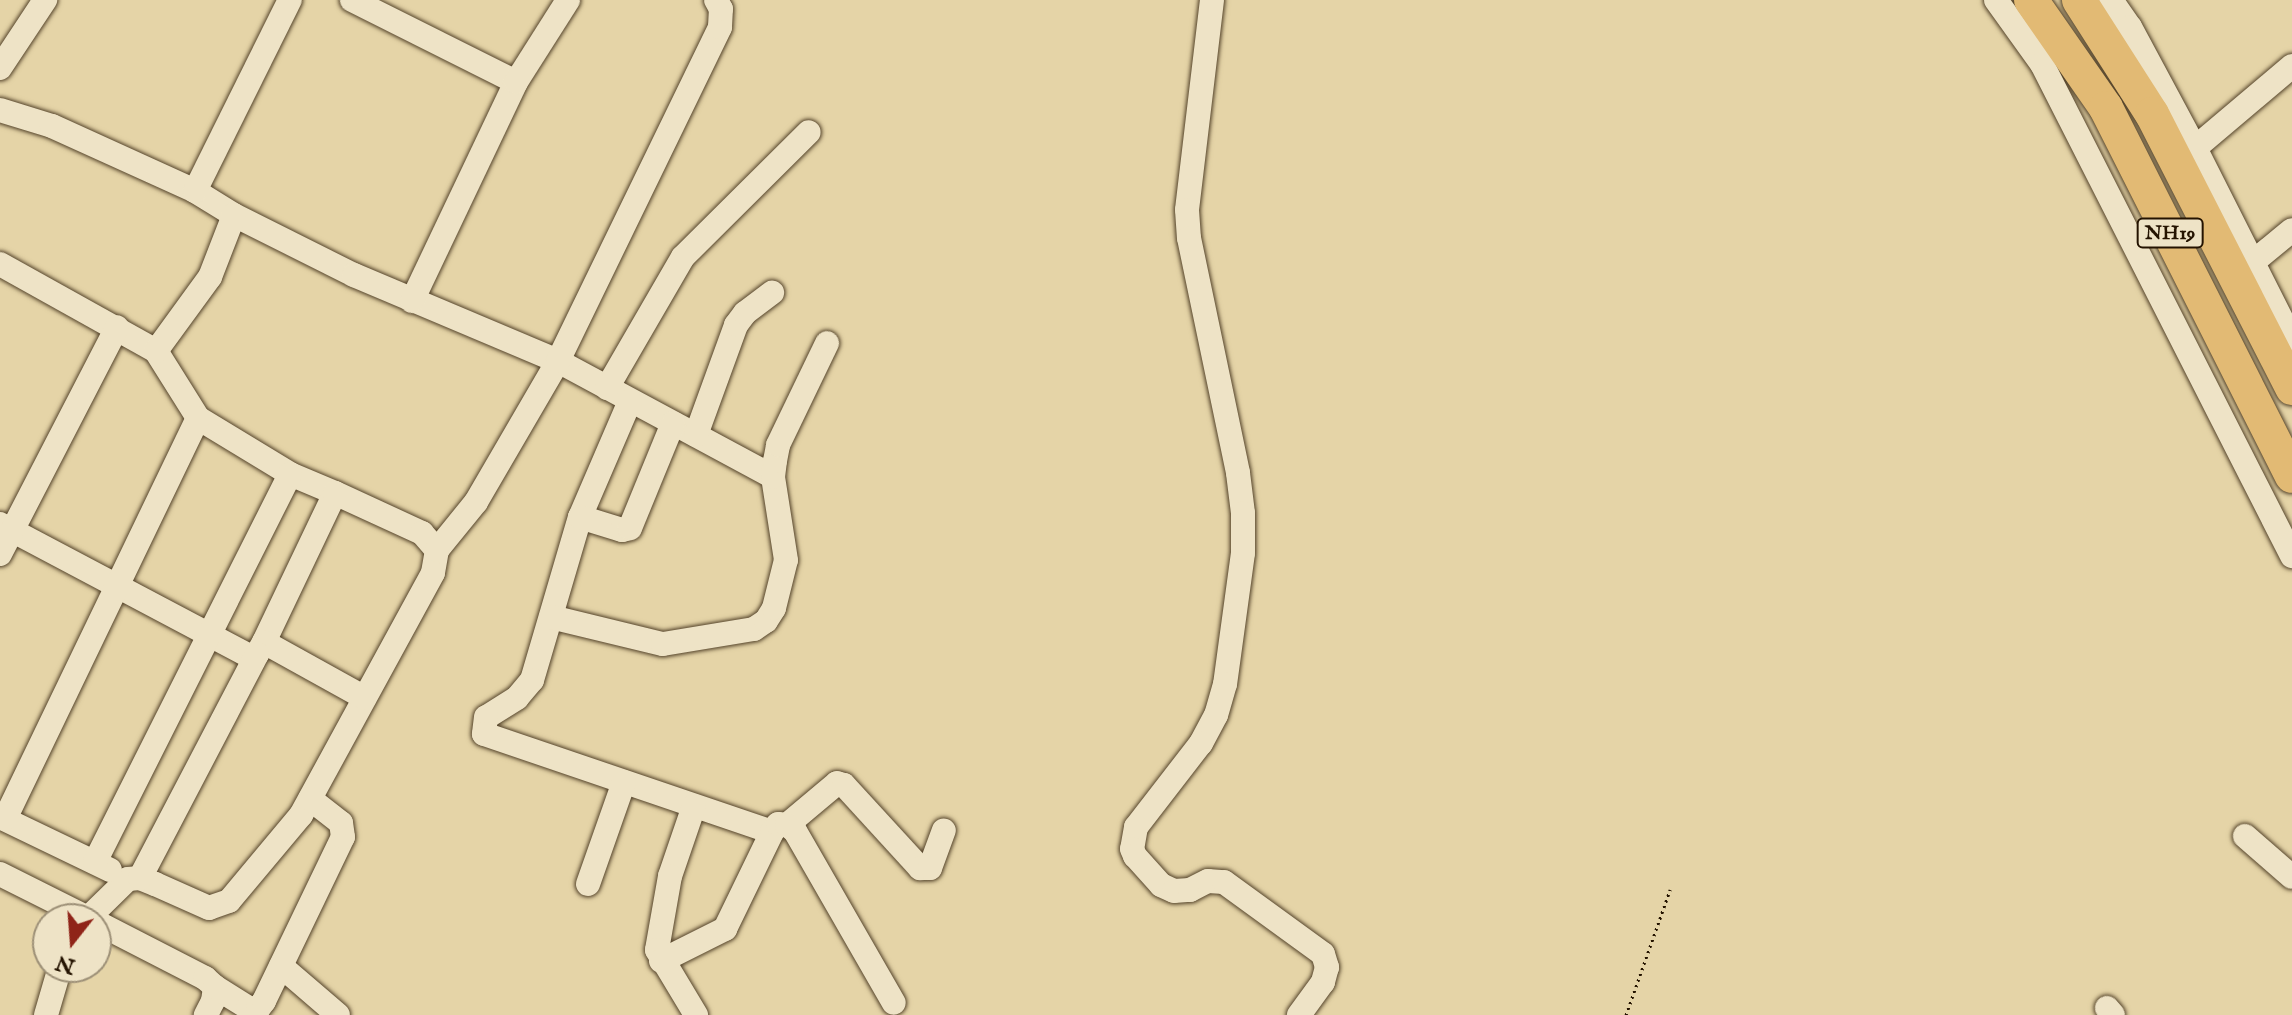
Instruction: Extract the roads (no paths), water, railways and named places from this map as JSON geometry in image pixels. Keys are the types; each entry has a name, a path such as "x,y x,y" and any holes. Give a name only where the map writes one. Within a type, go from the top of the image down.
{"highway":[{"name":"NH19","path":"2031,0 2106,108 2292,476"},
{"name":"NH19","path":"2079,0 2152,114 2292,388"}],"street":[{"path":"0,68 45,0"},
{"path":"195,191 290,0"},
{"path":"412,301 516,82 568,0"},
{"path":"198,418 2,818 95,862 200,906 217,908 229,901 290,832 433,573 437,550 476,502 558,361 720,27 721,9 716,0"},
{"path":"1212,0 1187,210 1189,238 1238,473 1243,553 1225,684 1216,715 1201,743 1136,827 1132,849 1161,885 1174,891 1190,890 1208,881 1224,882 1323,954 1327,967 1323,982 1299,1015"},
{"path":"1996,0 2042,64 2292,556"},
{"path":"2111,0 2130,27 2195,148 2292,340"},
{"path":"365,3 516,82"},
{"path":"2195,148 2292,66"},
{"path":"0,110 52,126 195,191 234,215 412,301 558,361 773,477"},
{"path":"607,388 670,277 695,242 809,132"},
{"path":"156,351 210,277 234,215"},
{"path":"2253,262 2292,230"},
{"path":"0,264 156,351 198,418 290,474 422,533 437,550"},
{"path":"696,435 736,325 745,313 772,293"},
{"path":"0,554 6,527 117,327"},
{"path":"551,617 663,644 754,629 766,621 774,608 786,560 773,477 778,445 827,343"},
{"path":"630,401 580,517 526,691 486,717 484,734 694,806 795,831 894,1003"},
{"path":"580,517 622,530 630,528 673,423"},
{"path":"95,862 290,474"},
{"path":"107,903 134,878 261,648 335,493"},
{"path":"6,527 249,656 261,648"},
{"path":"261,648 365,698"},
{"path":"588,884 624,782"},
{"path":"661,961 725,929 780,828 837,783 844,785 920,868 930,868 944,830"},
{"path":"112,930 205,978 248,1008 258,1009 343,837 341,823 310,799"},
{"path":"694,806 670,876 658,938 661,961 696,1015"},
{"path":"2245,836 2292,877"},
{"path":"0,874 58,903"},
{"path":"281,966 338,1015"},
{"path":"46,1015 55,983"},
{"path":"206,1015 215,987"}]}
